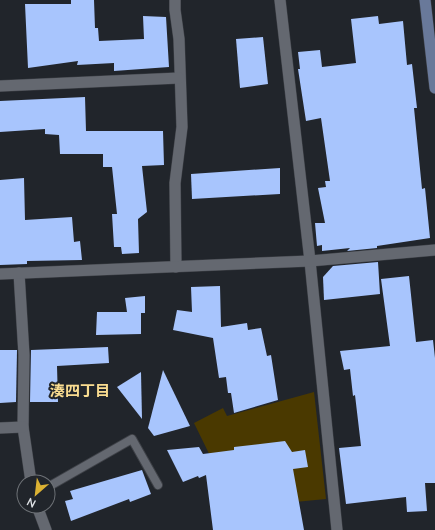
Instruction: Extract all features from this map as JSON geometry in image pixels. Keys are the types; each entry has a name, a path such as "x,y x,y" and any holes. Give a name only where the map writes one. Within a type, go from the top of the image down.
{"main road":[{"path":"425,0 435,88"}],"street":[{"path":"175,0 182,127 175,183 176,267"},
{"path":"280,0 310,261 337,530"},
{"path":"0,86 179,78"},
{"path":"0,274 310,261 435,250"},
{"path":"19,273 24,355 23,427 30,474"},
{"path":"0,428 23,427"},
{"path":"40,514 46,530"}],"lane":[{"path":"56,482 132,439 158,485"}],"shaded area":[{"path":"314,392 326,499 232,508 218,472 194,423 223,408 227,416"}],"building":[{"path":"71,0 94,0 95,28 98,28 99,41 144,39 143,16 166,17 169,67 114,71 114,63 77,65 78,61 28,68 25,4 71,4"},
{"path":"378,16 379,24 403,21 407,65 412,64 417,108 414,108 422,189 425,188 430,238 377,246 377,248 347,251 350,248 322,251 322,245 317,246 315,223 325,223 318,188 326,187 325,181 330,181 321,118 306,121 298,69 300,69 298,52 320,50 322,67 356,63 351,19"},
{"path":"263,37 268,84 240,88 236,39"},
{"path":"85,97 86,131 163,131 164,165 142,166 147,212 138,219 139,253 122,254 121,247 114,247 112,214 117,214 112,167 103,167 103,154 60,154 59,135 45,134 45,129 0,132 0,101"},
{"path":"280,168 280,194 192,199 191,174"},
{"path":"24,178 25,220 72,217 74,242 80,241 82,260 27,261 27,264 0,265 0,180"},
{"path":"378,262 380,294 324,300 323,277 333,266"},
{"path":"409,276 416,342 433,340 435,358 435,483 425,483 427,511 407,512 406,497 346,504 339,448 361,446 355,395 353,396 350,369 344,370 340,351 390,346 381,279"},
{"path":"220,286 221,327 247,323 248,330 261,328 267,356 271,355 278,400 234,413 231,393 228,393 226,377 219,378 213,338 173,330 177,310 192,312 191,287"},
{"path":"145,296 145,313 141,313 141,334 96,335 97,312 127,312 125,298"},
{"path":"108,347 109,363 57,366 58,402 30,402 31,350"},
{"path":"0,350 17,350 16,402 0,403"},
{"path":"163,370 190,426 154,436 148,428"},
{"path":"141,372 142,419 117,387"},
{"path":"285,441 292,452 305,450 308,467 293,469 304,530 213,530 206,475 199,478 198,476 183,482 167,450 199,447 203,454 234,450 234,447"},
{"path":"142,470 151,494 130,502 129,499 71,521 65,501 73,499 70,491"}],"district":[{"name":"湊四丁目","path":"80,391"}]}
